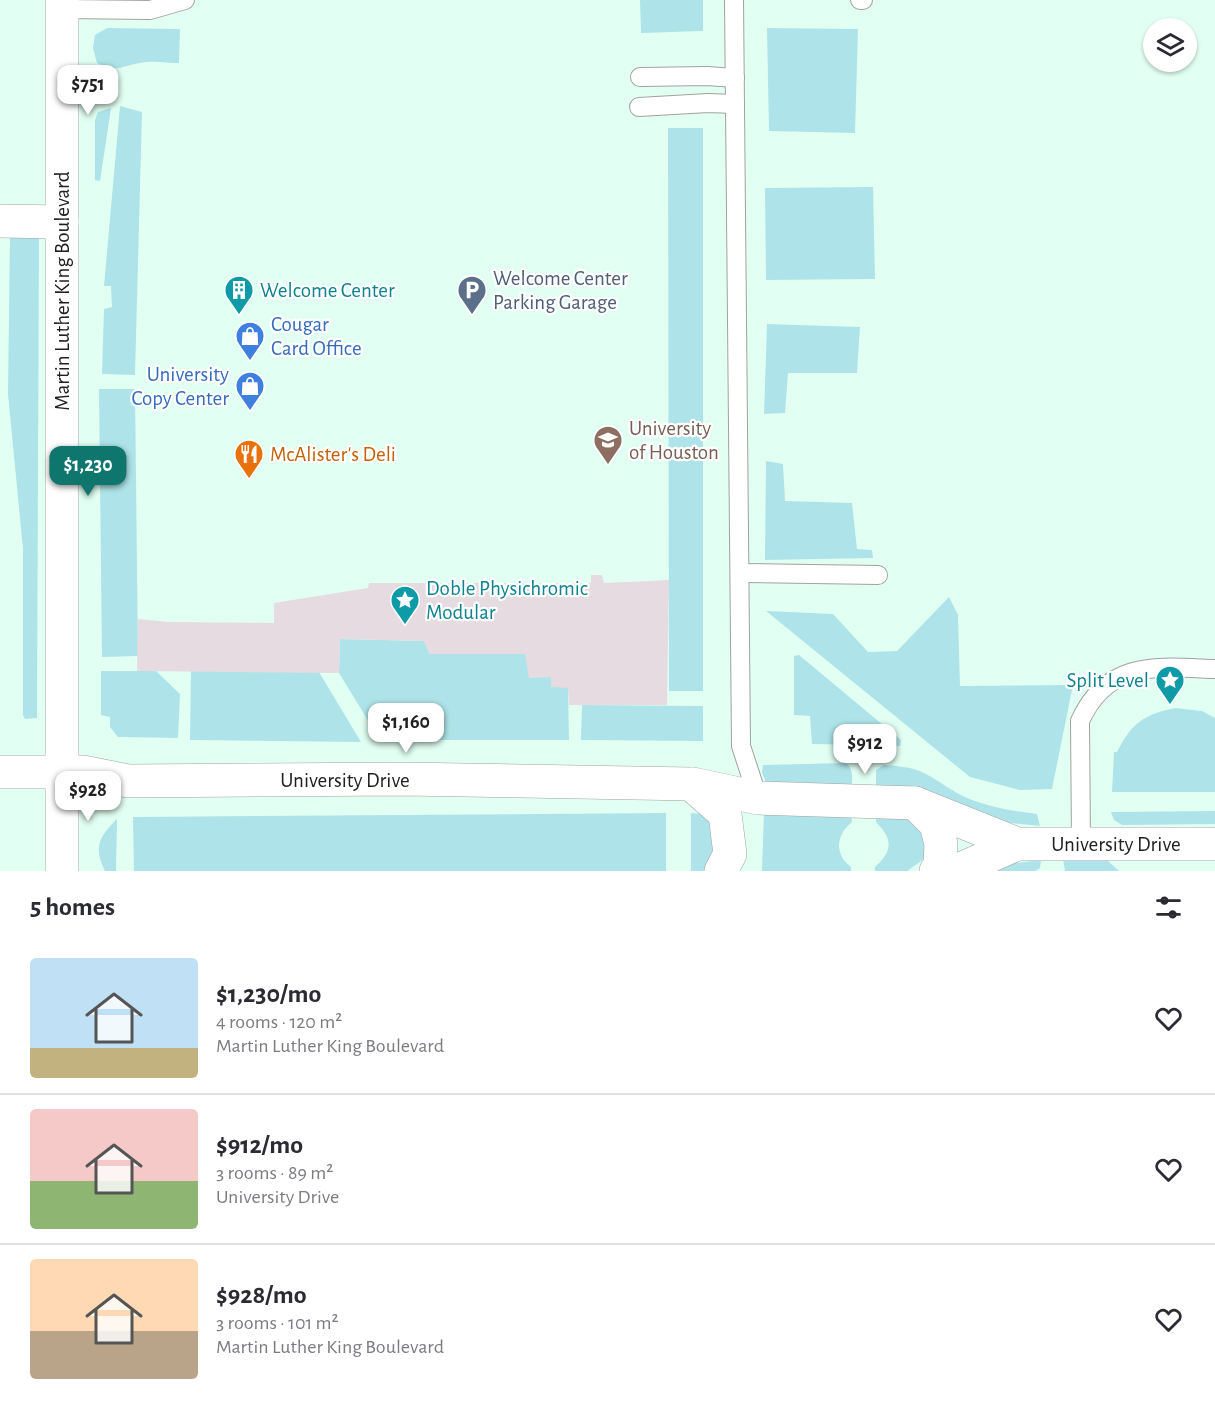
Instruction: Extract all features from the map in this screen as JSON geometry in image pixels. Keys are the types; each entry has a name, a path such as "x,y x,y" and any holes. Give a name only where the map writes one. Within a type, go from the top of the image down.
{"street":[{"name":"Martin Luther King Boulevard","path":"62,5 62,871"},
{"path":"0,221 63,222"},
{"name":"University Drive","path":"0,772 83,772 128,781 403,779 691,784 758,798 915,803 1017,844 1215,844"},
{"path":"691,784 725,814 730,854 721,871"},
{"path":"915,803 936,824 941,844 940,867 936,871"},
{"name":"University Drive","path":"956,871 1017,844"}],"lane":[{"path":"62,5 150,10 184,0"},
{"path":"734,0 741,746 758,798"},
{"path":"640,77 735,78"},
{"path":"639,107 708,103 735,104"},
{"path":"740,573 878,574"},
{"path":"1081,843 1080,721 1087,705 1118,677 1152,667 1215,669"}],"shaded area":[{"name":"University of Houston","path":"0,0 1215,0 1215,871 0,871"},
{"path":"640,0 703,0 703,31 641,33"},
{"path":"107,28 180,29 179,63 149,62 109,68 97,63 93,48 95,35"},
{"path":"767,28 858,29 855,133 769,131"},
{"path":"120,106 142,112 135,375 102,374 104,309 112,307 111,286 104,286"},
{"path":"111,108 100,181 95,180 95,120 98,112"},
{"path":"668,128 703,128 703,691 669,691"},
{"path":"873,187 875,279 766,280 765,188"},
{"path":"10,234 39,234 37,718 25,719 23,715 23,549 8,394"},
{"path":"767,324 860,327 857,373 788,373 785,413 764,414"},
{"path":"99,389 135,389 138,656 102,657"},
{"path":"766,461 783,464 785,501 852,503 857,549 872,550 873,558 765,560"},
{"path":"591,575 602,575 604,583 669,580 667,705 569,705 568,688 551,687 551,677 529,678 525,654 430,654 424,641 340,639 339,673 137,671 138,619 169,622 274,623 274,603 368,588 369,583 591,583"},
{"path":"949,597 958,615 960,686 1073,685 1052,789 1020,790 970,777 766,611 833,614 868,652 897,651"},
{"path":"340,639 424,641 430,654 525,654 551,677 568,688 569,740 380,740 339,673"},
{"path":"799,655 901,740 900,746 812,744 810,716 794,715 794,656"},
{"path":"191,670 319,672 361,742 190,740"},
{"path":"101,671 156,671 180,694 178,738 118,737 110,727 110,717 101,715"},
{"path":"582,705 703,706 703,741 581,740"},
{"path":"1175,708 1202,711 1215,718 1215,792 1112,792 1114,752 1117,752 1133,727 1155,713"},
{"path":"845,763 852,772 851,792 766,782 762,773 763,765"},
{"path":"884,765 919,771 965,797 982,803 1037,814 1040,826 1011,823 876,792 876,770"},
{"path":"851,811 852,822 843,833 839,844 842,856 851,867 851,871 762,871 764,812"},
{"path":"876,811 912,819 929,835 924,859 907,871 875,871 875,867 885,856 889,845 886,834 876,822"},
{"path":"1215,811 1215,824 1122,825 1114,820 1111,812"},
{"path":"666,813 666,871 134,871 133,817"},
{"path":"691,813 703,814 714,822 713,871 691,871"},
{"path":"117,819 116,871 105,871 99,855 100,843 106,831"},
{"path":"1063,859 1107,860 1119,871 1065,871"},
{"path":"1041,860 1040,868 1035,871 982,871 1015,863"}],"place":[{"name":"Welcome Center","path":"239,316"},
{"name":"Welcome Center Parking Garage","path":"472,316"},
{"name":"Cougar Card Office","path":"250,362"},
{"name":"University Copy Center","path":"250,412"},
{"name":"University of Houston","path":"608,466"},
{"name":"McAlister's Deli","path":"249,480"},
{"name":"Doble Physichromic Modular","path":"405,626"},
{"name":"Split Level","path":"1170,706"}]}
